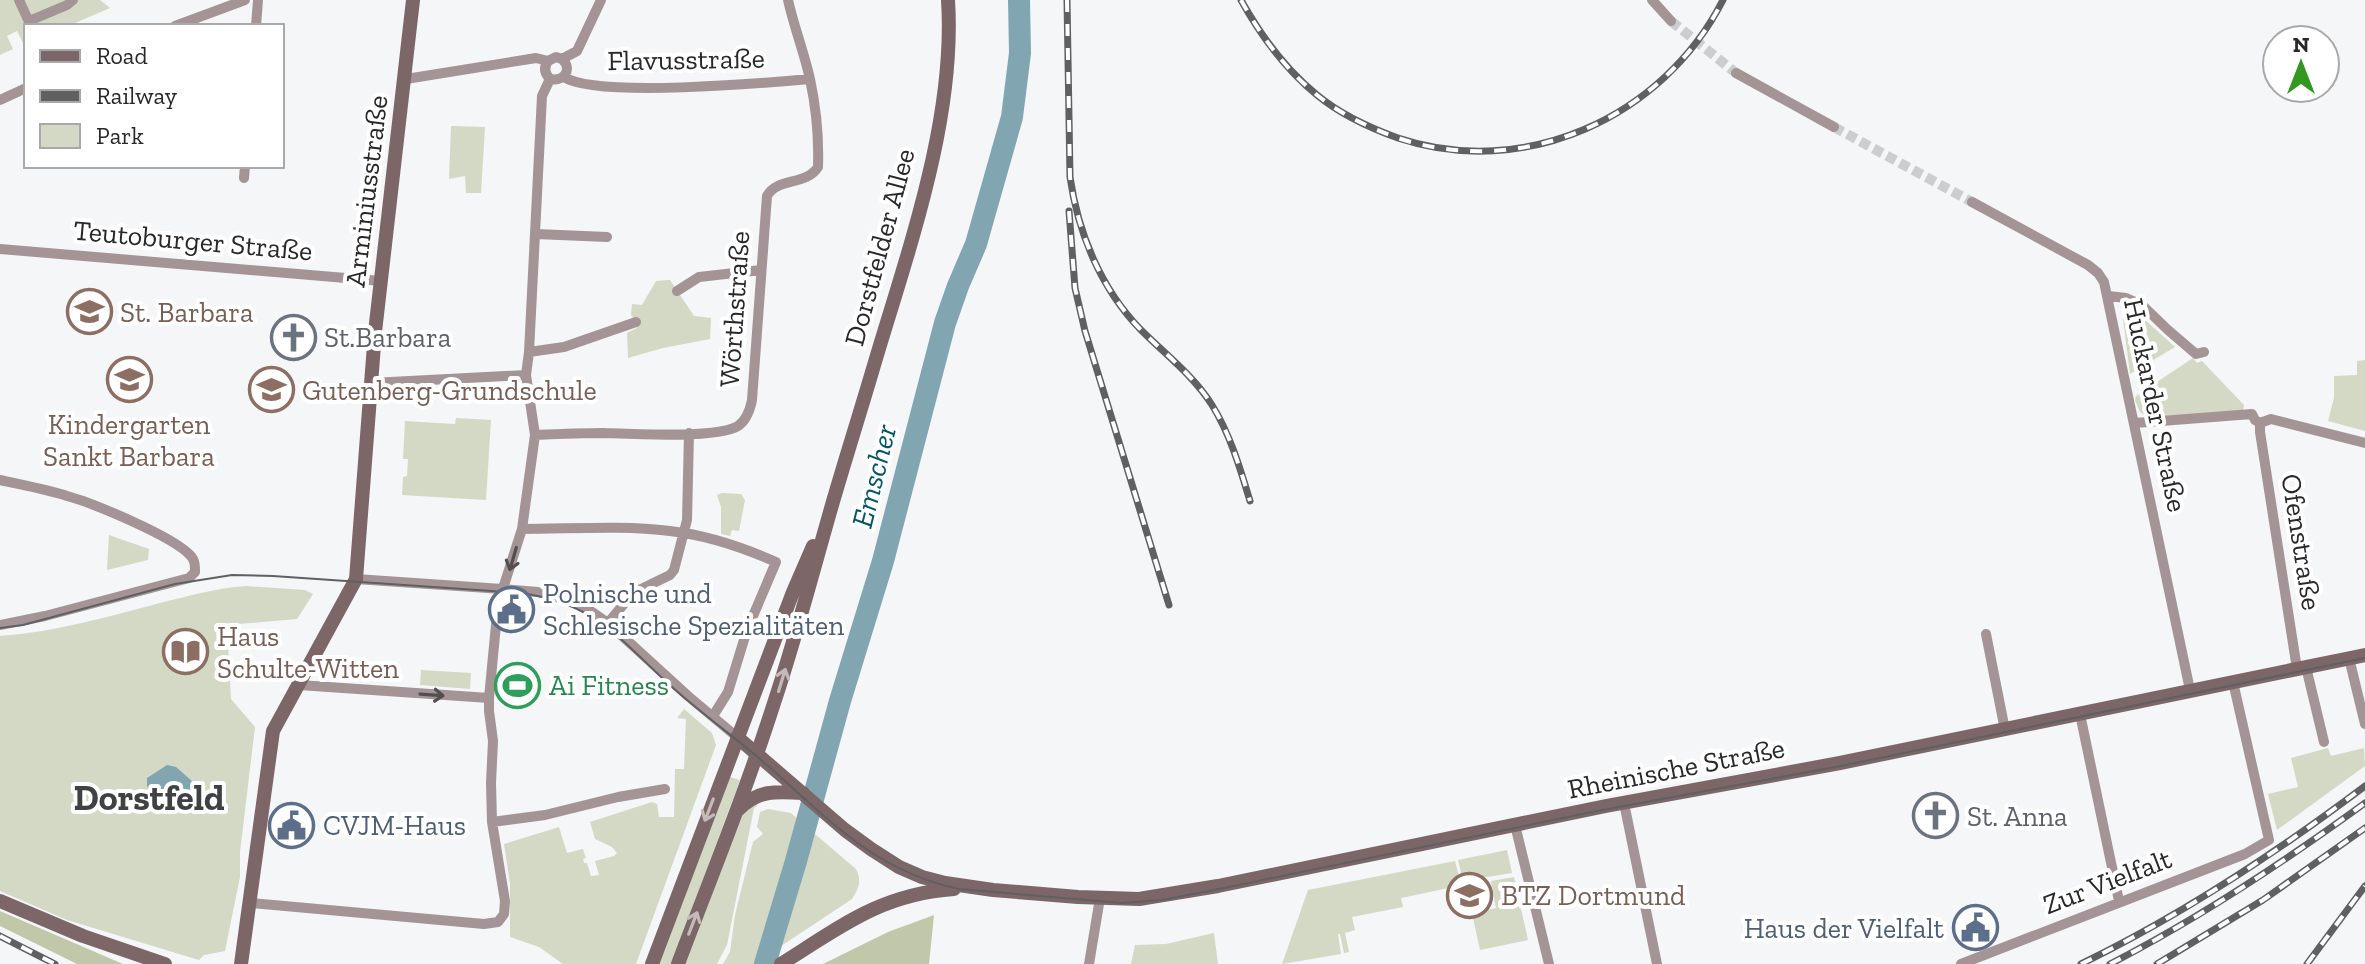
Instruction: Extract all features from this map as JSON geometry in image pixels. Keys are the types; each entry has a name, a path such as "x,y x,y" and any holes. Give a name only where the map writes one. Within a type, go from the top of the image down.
{"main road":[{"name":"Arminiusstraße","path":"356,579 381,281 413,0"},
{"name":"Dorstfelder Allee","path":"678,964 757,753 802,615 929,173 943,101 950,25 948,0"},
{"name":"Dorstfelder Allee","path":"652,964 793,592 833,502"},
{"path":"241,964 273,731 356,579"},
{"name":"Rheinische Straße","path":"737,737 845,830 899,867 945,883 993,890 1100,898 1156,897 1624,803 1826,766 2365,655"},
{"path":"735,813 752,797 767,792 803,793"},
{"path":"895,899 903,884 899,867"},
{"name":"Rheinische Straße","path":"781,964 848,921 895,899 927,891 993,890"},
{"path":"0,901 83,936 165,964"}],"street":[{"path":"19,0 30,24 73,0"},
{"path":"180,24 245,0"},
{"path":"256,24 258,0"},
{"path":"562,59 577,51 601,0"},
{"name":"Wörthstraße","path":"535,435 604,433 648,436 726,431 735,428 749,411 768,193 781,185 808,177 818,167 810,79 788,0"},
{"path":"1652,0 1671,21"},
{"path":"406,79 536,58 548,61 556,57 562,59 567,67 564,77 550,79"},
{"path":"548,61 545,71 550,79"},
{"path":"1736,73 1834,127"},
{"name":"Flavusstraße","path":"564,77 582,84 650,87 810,79"},
{"path":"251,903 463,923 498,922 504,914 505,901 492,822 493,741 489,698 498,604 522,529 535,435 526,375 542,96 550,79"},
{"path":"0,100 24,89"},
{"path":"244,178 245,168"},
{"name":"Huckarder Straße","path":"1972,202 2088,265 2104,282 2190,690"},
{"path":"536,234 607,237"},
{"name":"Teutoburger Straße","path":"0,249 381,281"},
{"path":"677,291 699,277 761,270"},
{"path":"2109,296 2126,298 2142,305 2196,354 2204,352"},
{"path":"529,352 564,347 636,322"},
{"path":"371,383 526,375"},
{"path":"2135,423 2252,414 2260,423 2271,419 2365,443"},
{"name":"Ofenstraße","path":"2260,423 2302,668 2324,742"},
{"path":"608,623 633,593 672,573 687,520 689,433"},
{"path":"0,480 88,503 173,543 193,558 195,572 189,578 0,625"},
{"path":"522,529 626,528 684,533 742,548 776,562 747,630 728,692 713,716"},
{"path":"356,579 553,595 588,609 608,623 737,737"},
{"path":"1986,634 2005,730"},
{"path":"2349,658 2365,724"},
{"name":"Zur Vielfalt","path":"1961,964 1984,960 2119,901 2245,854 2269,840 2233,682"},
{"path":"299,685 489,698"},
{"path":"2080,714 2119,901"},
{"path":"492,822 545,815 665,789"},
{"path":"1624,803 1657,964"},
{"path":"1515,825 1549,964"},
{"path":"1089,964 1100,898"}],"green space":[{"path":"0,0 100,0 110,8 73,24 24,24 24,45 17,31 7,36 13,49 0,55"},
{"path":"451,126 485,127 481,193 466,193 465,176 449,179"},
{"path":"670,280 694,316 711,318 710,339 628,358 627,333 637,328 631,315 632,304 642,305 656,281"},
{"path":"2133,309 2175,347 2130,374 2123,319 2125,311"},
{"path":"2193,358 2197,363 2202,361 2244,405 2243,410 2147,417 2140,412 2136,396"},
{"path":"2365,360 2365,431 2328,421 2334,398 2334,376 2357,375 2357,361"},
{"path":"456,418 491,420 486,500 402,495 408,459 403,459 405,421 455,424"},
{"path":"741,494 745,500 739,531 732,530 730,536 721,534 721,507 717,495"},
{"path":"109,535 149,549 148,560 107,570"},
{"path":"246,586 305,590 313,594 297,619 227,625 231,699 255,727 240,852 240,877 225,951 204,955 199,960 67,920 0,891 0,636 101,619 203,593"},
{"path":"421,670 471,673 470,689 420,685"},
{"path":"684,709 712,733 716,745 636,964 563,964 539,947 510,937 510,884 504,844 559,827 567,853 583,849 584,863 587,863 591,876 599,875 595,861 617,853 595,839 590,822 652,802 657,804 659,817 674,817 675,769 684,769 686,719 677,718"},
{"path":"2328,748 2331,756 2364,748 2365,766 2277,830 2268,794 2298,787 2291,758"},
{"path":"730,777 740,780 672,964 659,964"},
{"path":"755,802 757,806 754,808 727,945 717,964 685,964 742,816"},
{"path":"768,809 791,813 802,823 793,861 761,959 754,964 723,964 730,952 735,915 753,842 763,834 757,827 760,812"},
{"path":"809,829 856,869 858,888 852,899 772,952 788,895 793,889"},
{"path":"1507,850 1512,873 1468,880 1461,873 1458,860"},
{"path":"1455,861 1460,880 1457,881 1458,886 1401,898 1403,907 1352,917 1355,930 1345,933 1349,952 1344,953 1338,934 1341,954 1282,964 1308,890"},
{"path":"1514,877 1528,940 1480,950 1472,913 1496,908 1491,881"},
{"path":"0,911 123,964 77,964 0,926"},
{"path":"934,915 929,964 823,964 888,932"},
{"path":"1214,933 1218,964 1131,964 1135,945 1166,944"}],"water":[{"path":"167,765 176,767 208,795 211,807 187,813 154,798 147,786 147,778"}],"waterway":[{"name":"Emscher","path":"765,964 883,561 945,323 976,244 1012,117 1020,53 1019,0"}],"tunnel":[{"path":"1671,21 1736,73"},
{"path":"1834,127 1972,202"}],"tram line":[{"path":"0,628 23,625 175,584 232,575 520,593 546,598 588,614 605,626 683,697 833,823 877,856 902,870 959,889 1122,903 1162,900 1224,888 2365,658"}],"railway":[{"path":"1067,0 1070,177 1085,239 1103,278 1127,314 1188,374 1212,405 1229,439 1250,501"},
{"path":"1241,0 1284,63 1305,85 1345,114 1398,138 1446,149 1494,151 1540,144 1585,129 1627,107 1665,77 1697,42 1723,0"},
{"path":"1069,211 1075,288 1085,331 1169,605"},
{"path":"2081,964 2228,882 2365,786"},
{"path":"2110,964 2241,888 2365,803"},
{"path":"2157,964 2263,900 2365,828"},
{"path":"2307,964 2365,886"},
{"path":"0,936 55,964"}],"place":[{"name":"St. Barbara","path":"89,312"},
{"name":"St.Barbara","path":"293,337"},
{"name":"Kindergarten Sankt Barbara","path":"129,379"},
{"name":"Gutenberg-Grundschule","path":"271,390"},
{"name":"Polnische und Schlesische Spezialitäten","path":"512,609"},
{"name":"Haus Schulte-Witten","path":"186,652"},
{"name":"Ai Fitness","path":"518,685"},
{"name":"St. Anna","path":"1936,816"},
{"name":"CVJM-Haus","path":"292,825"},
{"name":"BTZ Dortmund","path":"1470,895"},
{"name":"Haus der Vielfalt","path":"1975,928"}],"district":[{"name":"Dorstfeld","path":"149,797"}]}
